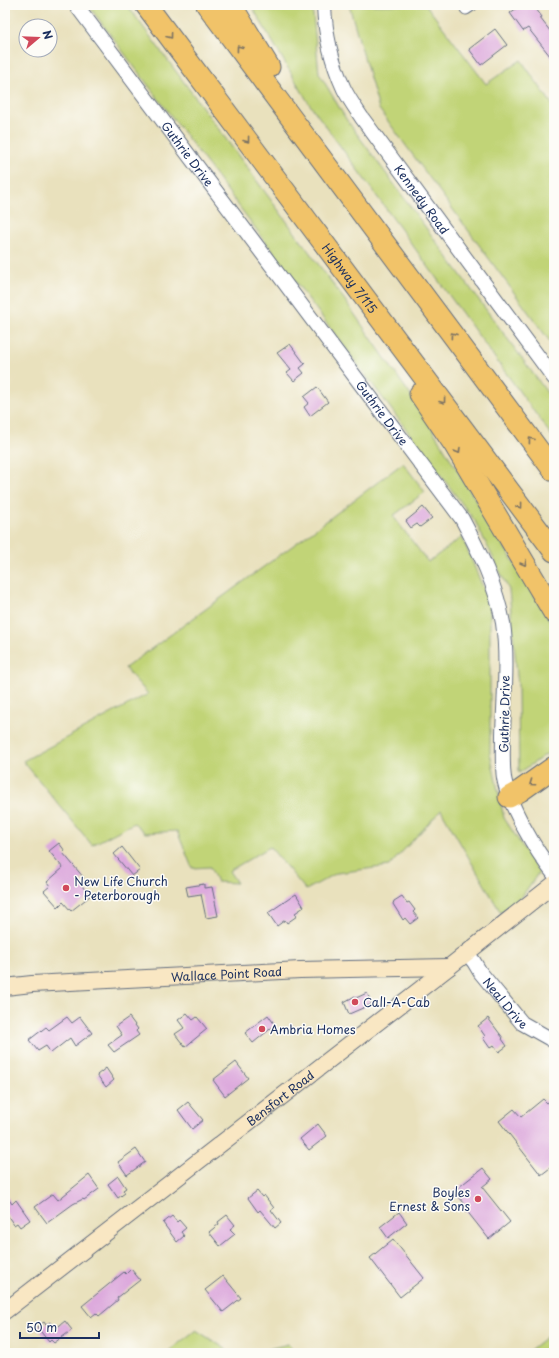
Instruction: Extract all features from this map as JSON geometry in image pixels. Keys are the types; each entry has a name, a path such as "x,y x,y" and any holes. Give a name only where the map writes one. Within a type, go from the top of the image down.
{"highway":[{"name":"Highway 7/115","path":"146,5 554,551"},
{"path":"207,5 554,471"},
{"path":"231,5 314,138 380,236"},
{"path":"365,298 387,344 454,444 554,613"},
{"path":"509,797 554,767"}],"main road":[{"name":"Bensfort Road","path":"5,1311 554,884"},
{"name":"Wallace Point Road","path":"5,987 32,984 300,970 449,967"}],"street":[{"name":"Guthrie Drive","path":"76,5 462,519 488,570 498,602 503,625 505,654 502,755 504,777 509,797 524,826 554,874"},
{"name":"Kennedy Road","path":"324,5 324,21 330,48 344,89 362,118 554,378"},
{"name":"Neal Drive","path":"467,953 480,972 522,1023 554,1041"}],"green space":[{"path":"88,5 127,5 344,299 418,406 553,626 554,749 519,773 518,686 509,590 475,521"},
{"path":"251,5 312,5 319,73 346,119 554,402 554,439 308,102"},
{"path":"349,5 426,5 486,84 521,60 554,107 554,347 379,109"},
{"path":"403,463 425,492 393,516 428,562 462,537 490,604 490,753 504,818 539,872 518,902 501,913 441,810 389,866 337,873 306,890 270,847 229,871 237,883 217,882 210,867 192,868 177,831 145,833 134,823 92,845 23,761 148,694 125,668 321,525"},
{"path":"196,1330 232,1353 166,1353"},
{"path":"554,1331 554,1353 526,1353"},
{"path":"288,1344 295,1353 253,1353"}],"building":[{"path":"521,5 533,5 542,17 540,18 554,36 554,61 528,28 523,31 510,13"},
{"path":"495,29 507,45 481,65 469,49"},
{"path":"290,344 305,364 300,368 304,373 294,381 287,373 291,370 277,353"},
{"path":"317,387 328,402 310,416 304,407 309,403 304,397"},
{"path":"423,507 432,518 420,527 417,524 411,528 406,521"},
{"name":"New Life Church - Peterborough","path":"59,843 65,851 63,853 84,878 79,882 90,896 71,911 63,902 58,907 44,891 50,886 47,882 63,868 49,851"},
{"path":"122,847 140,870 132,876 114,854"},
{"path":"204,884 204,888 212,887 218,916 206,918 201,894 188,896 186,887"},
{"path":"296,894 304,907 295,913 297,916 287,923 285,920 277,926 268,913"},
{"path":"402,896 415,910 413,912 418,918 410,924 405,918 403,920 393,904 394,901"},
{"path":"367,993 372,1004 349,1014 344,1002 355,996 356,998"},
{"path":"187,1013 193,1020 197,1017 207,1029 185,1047 175,1034 184,1028 178,1020"},
{"path":"268,1015 275,1025 253,1043 245,1033"},
{"path":"67,1017 72,1023 80,1017 92,1033 75,1046 70,1038 51,1053 46,1046 38,1051 29,1040 46,1027 49,1030"},
{"path":"129,1017 138,1029 136,1031 139,1035 114,1052 108,1045 122,1035 116,1026"},
{"path":"488,1018 507,1046 499,1052 494,1045 490,1048 483,1038 485,1036 478,1026"},
{"path":"236,1062 248,1078 225,1096 213,1080"},
{"path":"106,1068 114,1080 106,1087 97,1075"},
{"path":"554,1098 554,1165 541,1175 499,1121 514,1109 521,1117 543,1099 547,1103"},
{"path":"188,1102 203,1120 192,1129 178,1110"},
{"path":"318,1124 327,1136 309,1150 300,1139"},
{"path":"136,1149 145,1162 127,1175 118,1162"},
{"path":"483,1168 492,1179 482,1187 510,1222 489,1239 462,1205 464,1203 454,1191"},
{"path":"89,1175 99,1189 84,1200 83,1199 73,1204 47,1223 35,1207 53,1194 58,1200"},
{"path":"118,1176 126,1188 123,1190 125,1193 118,1198 108,1184"},
{"path":"257,1191 262,1197 264,1195 274,1208 271,1210 281,1223 275,1228 260,1210 258,1212 248,1198"},
{"path":"5,1194 12,1204 16,1200 30,1220 20,1227 17,1223 14,1225 5,1212"},
{"path":"399,1212 407,1223 388,1238 380,1227"},
{"path":"227,1215 235,1225 230,1229 235,1234 220,1246 209,1232"},
{"path":"172,1216 177,1222 179,1220 186,1228 181,1232 184,1236 177,1242 163,1223"},
{"path":"393,1239 424,1278 400,1297 370,1258"},
{"path":"131,1269 140,1280 117,1298 118,1300 99,1316 96,1313 91,1317 82,1306 124,1272 126,1274"},
{"path":"223,1276 241,1298 223,1312 205,1290"},
{"path":"65,1321 72,1330 54,1343 51,1340 49,1342 37,1327 44,1322 46,1325 50,1322 55,1329"}],"place":[{"name":"New Life Church - Peterborough","path":"66,888"},
{"name":"Call-A-Cab","path":"355,1002"},
{"name":"Ambria Homes","path":"262,1029"},
{"name":"Boyles Ernest & Sons","path":"478,1199"}]}
